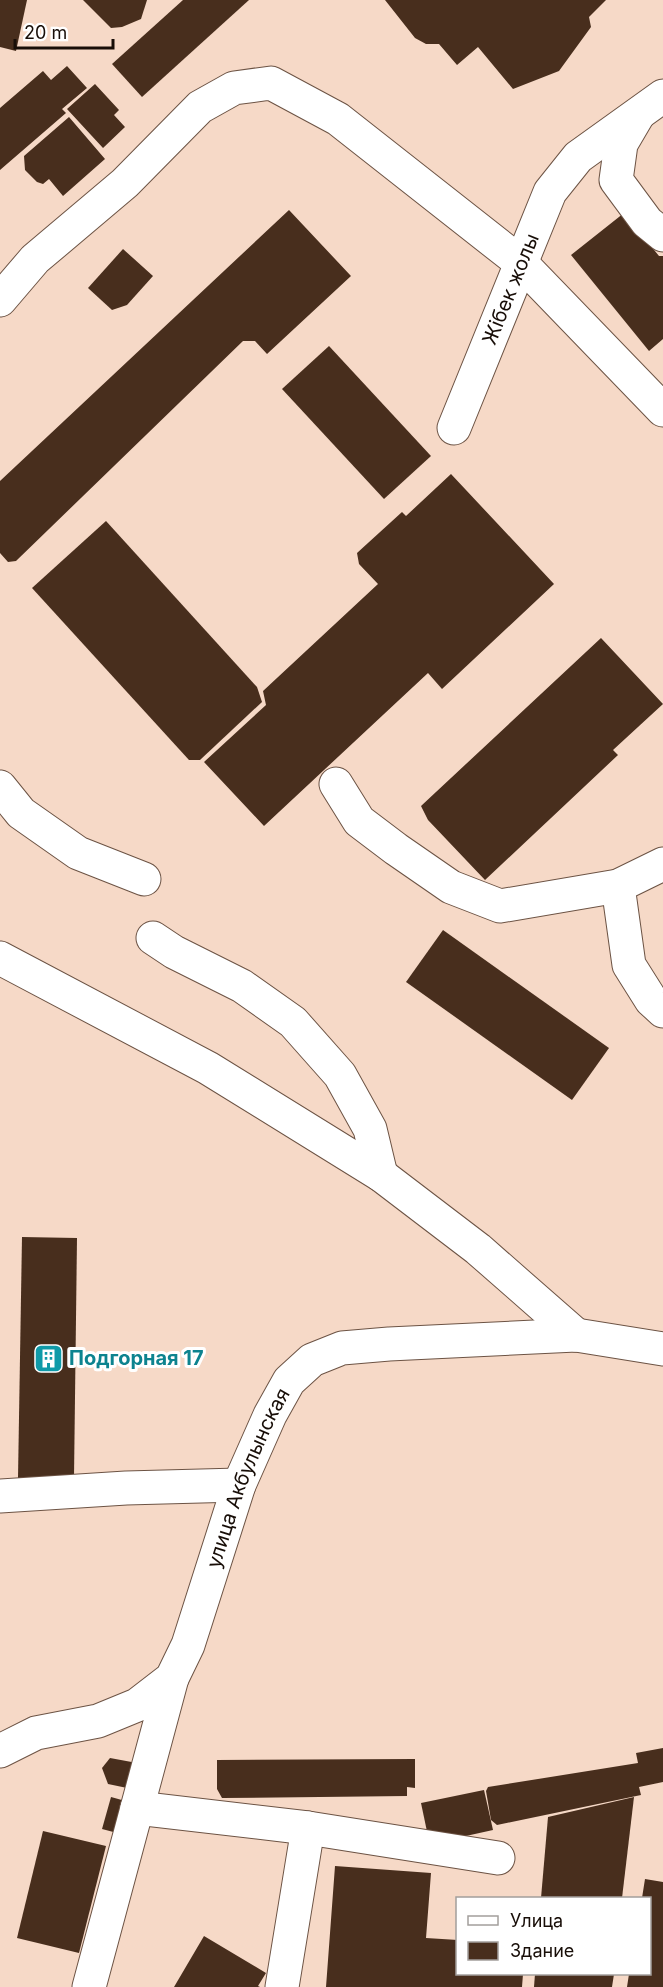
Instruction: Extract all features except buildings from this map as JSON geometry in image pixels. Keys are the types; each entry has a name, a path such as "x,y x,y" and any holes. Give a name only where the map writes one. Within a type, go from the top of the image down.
{"street":[{"path":"0,300 35,259 125,183 200,107 234,88 271,83 338,119 521,263 663,410"},
{"name":"Жібек жолы","path":"454,428 550,192 578,157 651,105"},
{"path":"651,105 621,144 616,180 647,222 663,235"},
{"path":"336,784 359,821 396,849 451,887 500,906 618,886 663,864"},
{"path":"0,787 21,813 78,853 144,879"},
{"path":"618,886 629,964 651,1000 663,1011"},
{"path":"153,938 174,952 242,986 293,1022 340,1075 370,1130 381,1175"},
{"path":"0,958 208,1068 381,1175 478,1249 576,1335"},
{"name":"улица Акбулынская","path":"0,1751 36,1733 98,1721 137,1705 172,1678 188,1645 239,1485 270,1415 289,1381 312,1360 342,1348 576,1335 663,1349"},
{"path":"0,1496 126,1488 239,1485"},
{"path":"89,1987 172,1678"},
{"path":"137,1808 308,1828 498,1858"},
{"path":"282,1987 308,1828"}],"place":[{"name":"Подгорная 17","path":"48,1358"}]}
